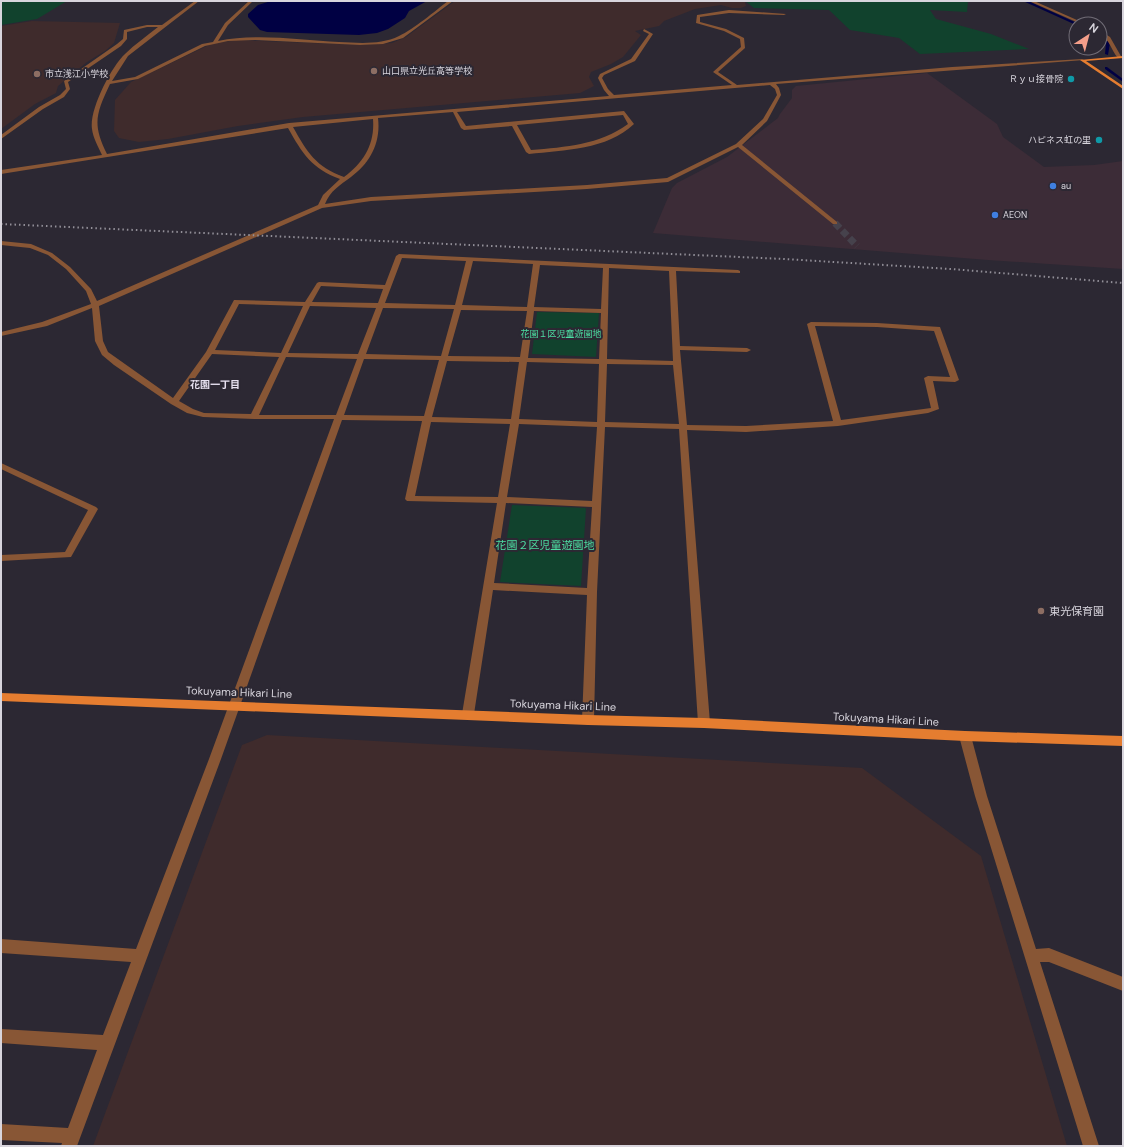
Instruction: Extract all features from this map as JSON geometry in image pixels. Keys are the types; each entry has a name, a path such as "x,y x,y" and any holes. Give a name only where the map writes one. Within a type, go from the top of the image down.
{"main road":[{"path":"1082,60 1121,57"},
{"path":"1082,60 1123,88"},
{"name":"Tokuyama Hikari Line","path":"1,697 468,714 588,720 704,723 965,736 1123,741"}],"street":[{"path":"105,156 99,144 94,125 99,104 109,82 125,56 197,1"},
{"path":"214,42 226,24 251,1"},
{"path":"109,82 136,78 204,45 241,38 360,44 383,43 401,37 452,1"},
{"path":"1031,1 1068,17"},
{"path":"736,86 715,72 743,47 742,38 725,30 698,23 698,16 708,13 730,11 784,14"},
{"path":"1,137 41,108 62,96 68,89 66,82 119,46 125,39 125,31 147,26 165,26"},
{"path":"612,96 606,90 600,78 602,74 633,60 651,34 644,30"},
{"path":"1108,38 1112,41 1116,54 1121,57"},
{"path":"1,172 289,125 612,96 952,68 1082,60"},
{"path":"1,334 44,324 96,305 321,206 371,199 668,180 738,145 766,120 779,95 777,88 772,84"},
{"path":"454,110 464,128 624,113 631,124 621,133 596,144 529,152 514,124"},
{"path":"321,206 323,200 332,190 368,159 374,147 376,123 374,117"},
{"path":"289,125 307,155 320,169 345,179"},
{"path":"738,145 744,148 835,224"},
{"path":"1,243 31,246 50,254 68,268 89,290 96,305 99,341 105,353 117,363 174,402 190,411 203,415 515,421 746,429 838,423 935,409 928,378 955,380 937,329 877,325 811,324 838,423"},
{"path":"1,1132 70,1141 234,705 338,417 400,256 738,272"},
{"path":"470,259 427,419 410,499 502,500 595,504"},
{"path":"468,714 515,421 537,263"},
{"path":"588,720 595,504 601,424 606,265"},
{"path":"672,268 678,348 677,363 683,426 704,723"},
{"path":"254,417 307,305 319,284 388,287"},
{"path":"174,402 210,352 237,302 307,305 604,311"},
{"path":"678,348 747,350"},
{"path":"210,352 362,357 444,357 677,363"},
{"path":"1,466 93,509 68,555 1,558"},
{"path":"489,586 592,592"},
{"path":"965,736 981,796 1091,1146"},
{"path":"1,946 140,956"},
{"path":"1032,956 1049,955 1123,984"},
{"path":"1,1036 107,1043"}],"shaded area":[{"path":"271,1 427,1 409,11 405,18 388,29 377,33 359,35 267,32 260,30 248,17 248,14 258,5"},
{"name":"山口県立光丘高等学校","path":"455,1 739,1 745,2 746,6 741,8 732,8 721,5 695,9 664,21 659,26 635,31 641,35 623,57 611,64 591,72 589,77 594,86 580,93 303,117 238,126 168,139 139,142 119,138 114,131 115,100 131,82 211,44 235,40 363,45 392,43 406,37"},
{"name":"市立浅江小学校","path":"32,21 120,23 114,43 105,51 87,62 58,86 56,93 35,104 1,129 1,26"},
{"path":"927,73 997,124 1003,137 1044,167 1094,165 1123,161 1123,269 988,260 653,233 672,188 677,183 727,157 778,118 792,98 792,90 796,86"},
{"path":"267,735 862,768 981,856 1067,1146 93,1146 242,745"}],"green space":[{"path":"1,1 67,1 37,19 1,25"},
{"path":"745,1 968,1 967,12 930,10 936,19 991,34 1029,49 920,54 899,38 850,30 829,10 754,8"},
{"name":"花園１区児童遊園地","path":"537,312 599,313 596,357 532,354"},
{"name":"花園２区児童遊園地","path":"512,505 586,508 581,586 500,582"}],"waterway":[{"path":"1025,1 1068,20"},
{"path":"1106,68 1123,81"}],"tunnel":[{"path":"835,223 857,246"}],"railway":[{"path":"1,224 784,259 951,269 1123,283"}],"place":[{"name":"山口県立光丘高等学校","path":"374,71"},
{"name":"市立浅江小学校","path":"37,74"},
{"name":"Ｒｙｕ接骨院","path":"1071,79"},
{"name":"ハピネス虹の里","path":"1099,140"},
{"name":"au","path":"1053,186"},
{"name":"AEON","path":"995,215"},
{"name":"東光保育園","path":"1041,611"}],"district":[{"name":"花園一丁目","path":"215,384"}]}
